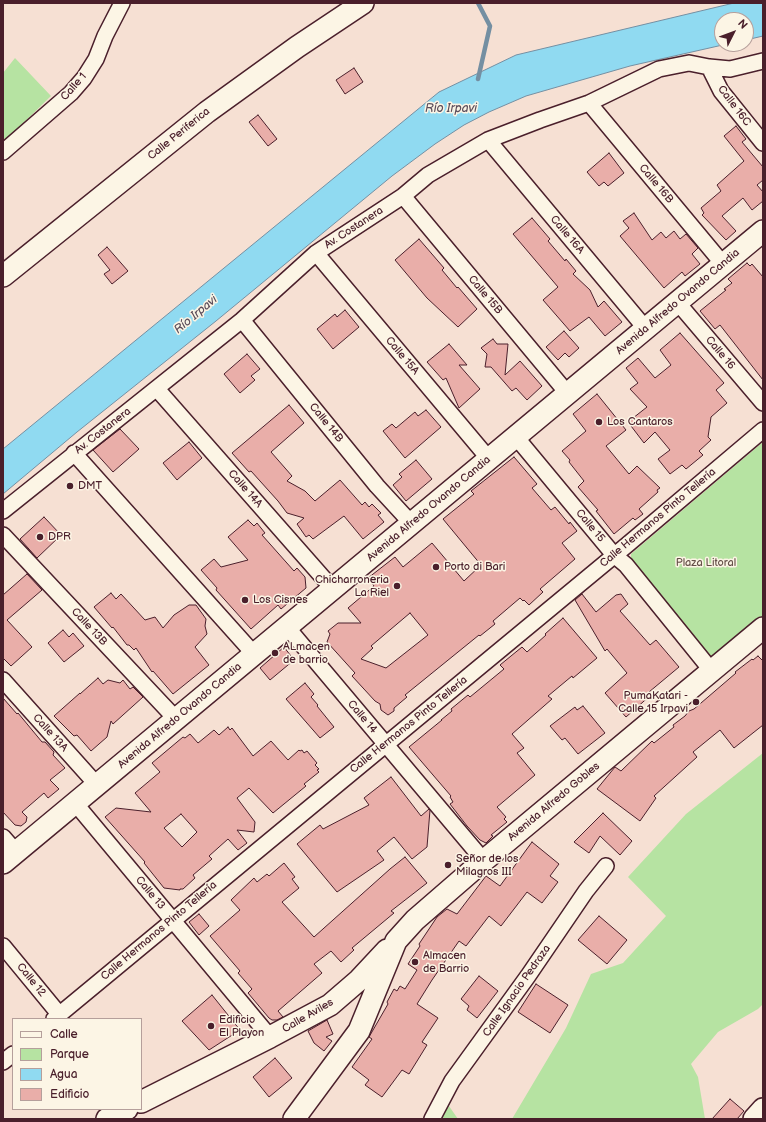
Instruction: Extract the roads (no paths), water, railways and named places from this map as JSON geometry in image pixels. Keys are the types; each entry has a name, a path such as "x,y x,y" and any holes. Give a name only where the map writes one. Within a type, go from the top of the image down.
{"main road":[{"name":"Calle Periferica","path":"3,276 207,112 297,47 363,3"},
{"name":"Avenida Alfredo Ovando Candia","path":"7,851 98,785 763,231"},
{"name":"Avenida Alfredo Gobles","path":"294,1119 358,1031 396,941 415,920 763,628"},
{"name":"Calle Aviles","path":"142,1101 330,1005 359,980 396,941"},
{"path":"330,1005 341,1005 351,1010 358,1019 358,1031"},
{"path":"754,1119 763,1109"},
{"path":"107,1119 125,1110"}],"street":[{"name":"Calle 1","path":"3,152 71,93 84,78 96,60 105,36 122,3"},
{"name":"Av. Costanera","path":"3,511 242,320 316,253 403,196 428,175 488,140 588,103 659,69 689,63 709,68 730,69 763,61"},
{"name":"Calle 16C","path":"709,68 721,91 763,143"},
{"name":"Calle 16B","path":"588,103 723,264"},
{"name":"Calle 16A","path":"488,140 646,329"},
{"name":"Calle 15B","path":"403,196 568,394"},
{"name":"Calle 15A","path":"316,253 489,459"},
{"name":"Calle 16","path":"678,302 763,403"},
{"name":"Calle 14B","path":"242,320 377,486 412,524"},
{"name":"Calle 14A","path":"157,389 333,589"},
{"name":"Calle Hermanos Pinto Tellería","path":"57,1017 763,430"},
{"name":"Calle 15","path":"516,437 614,555 626,565 712,670"},
{"path":"74,453 254,654"},
{"name":"Calle 13B","path":"3,535 176,720"},
{"name":"Calle 14","path":"288,627 385,745 484,861"},
{"name":"Calle 13A","path":"3,680 98,785"},
{"name":"Calle 13","path":"75,803 270,1037"},
{"name":"Calle Ignacio Pedraza","path":"432,1119 452,1081 528,976 586,891 606,866"},
{"name":"Calle 12","path":"3,946 57,1017"},
{"path":"3,1062 12,1055"}],"water":[{"name":"Río Irpavi","path":"734,3 763,3 763,36 754,38 754,12 714,12 714,47 630,66 526,96 464,125 435,144 392,176 3,494 3,449 439,92 516,55"}],"waterway":[{"path":"478,3 490,26 478,79"}],"place":[{"name":"Los Cantaros","path":"599,422"},
{"name":"DMT","path":"70,486"},
{"name":"DPR","path":"40,537"},
{"name":"Porto di Bari","path":"436,567"},
{"name":"Chicharroneria La Riel","path":"397,586"},
{"name":"Los Cisnes","path":"245,600"},
{"name":"ALmacen de barrio","path":"275,653"},
{"name":"PumaKatari - Calle 15 Irpavi","path":"696,702"},
{"name":"Señor de los Milagros III","path":"448,865"},
{"name":"Almacen de Barrio","path":"415,962"},
{"name":"Edificio El Playon","path":"211,1026"}],"park label":[{"name":"Plaza Litoral","path":"706,563"}]}
